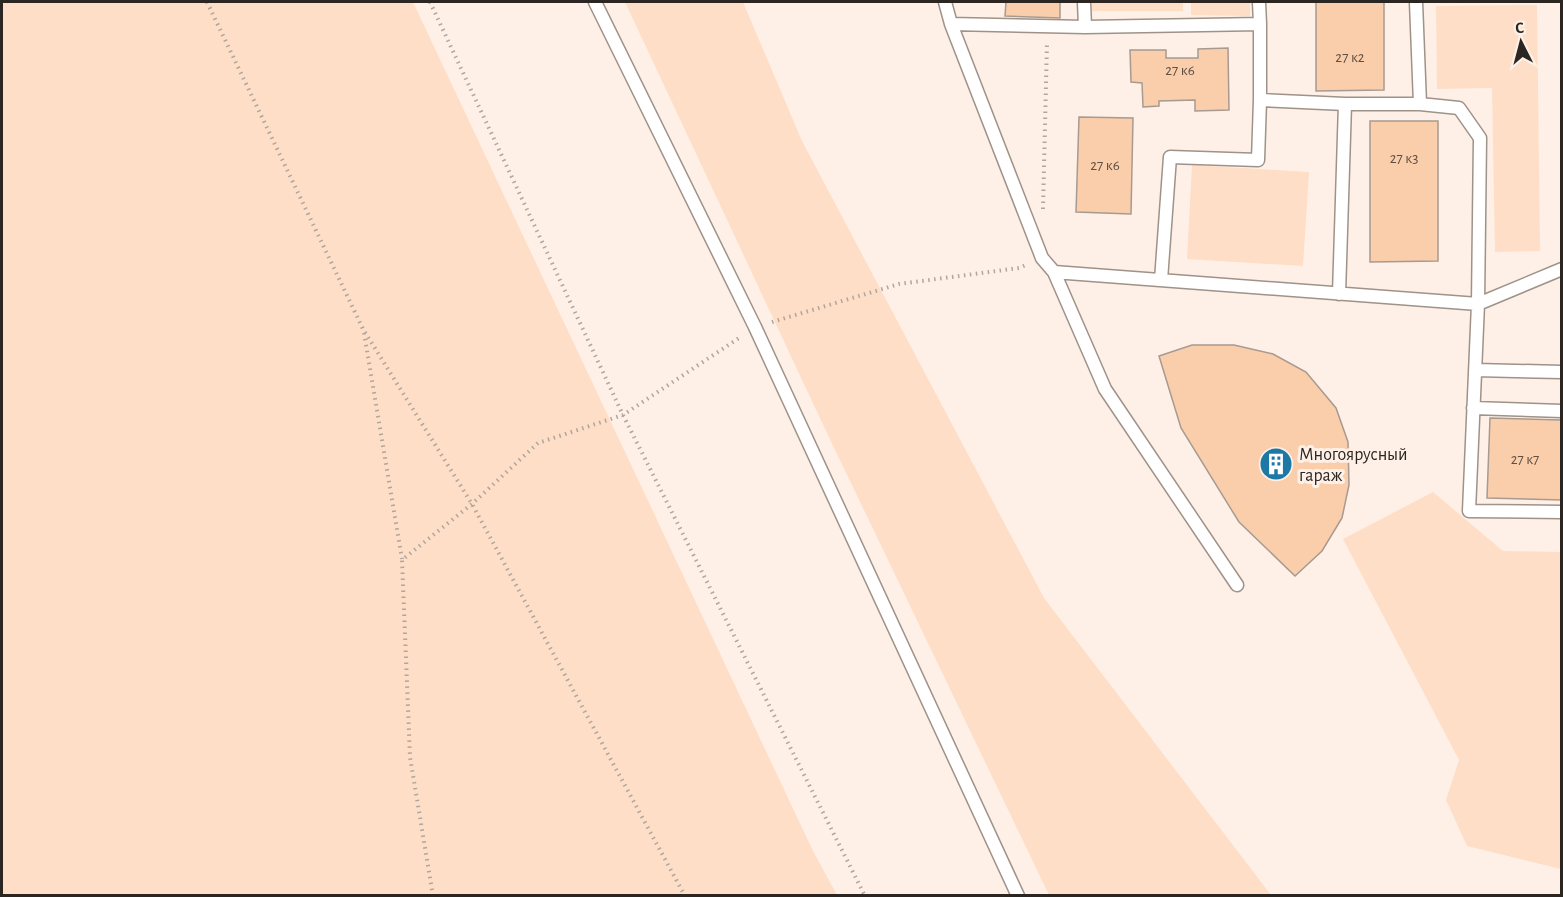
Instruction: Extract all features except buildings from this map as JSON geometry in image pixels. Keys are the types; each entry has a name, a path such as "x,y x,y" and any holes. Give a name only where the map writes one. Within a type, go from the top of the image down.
{"lane":[{"path":"595,2 755,327 1018,896"},
{"path":"945,2 951,24 1042,258 1054,272 1105,389 1237,585"},
{"path":"1084,2 1085,27"},
{"path":"1161,280 1170,157 1258,160 1259,2"},
{"path":"1416,2 1420,104"},
{"path":"951,24 1085,27 1260,24"},
{"path":"1260,100 1345,104 1420,104 1459,108 1480,138 1478,304 1469,511 1562,512"},
{"path":"1339,294 1345,104"},
{"path":"1054,272 1478,304 1562,269"},
{"path":"1475,370 1562,372"},
{"path":"1473,408 1562,411"}],"path":[{"path":"207,2 363,329 472,504 685,896"},
{"path":"430,2 623,416 865,896"},
{"path":"1043,211 1048,26"},
{"path":"402,560 472,504 538,442 623,416 755,327 899,284 1018,268 1042,258"},
{"path":"363,329 402,560 410,757 433,896"}],"shaded area":[{"path":"2,2 413,2 813,851 837,895 2,895"},
{"path":"625,2 743,2 802,141 1044,598 1271,895 1049,895 825,429"},
{"path":"1092,2 1183,2 1183,11 1092,11"},
{"path":"1191,2 1250,2 1250,16 1191,15"},
{"path":"1537,5 1540,251 1495,252 1492,88 1437,89 1436,6"},
{"path":"1192,165 1309,172 1303,266 1187,259"},
{"path":"1433,492 1503,551 1561,552 1561,869 1467,846 1446,800 1459,760 1343,539"}],"place":[{"name":"Многоярусный гараж","path":"1276,464"}]}
